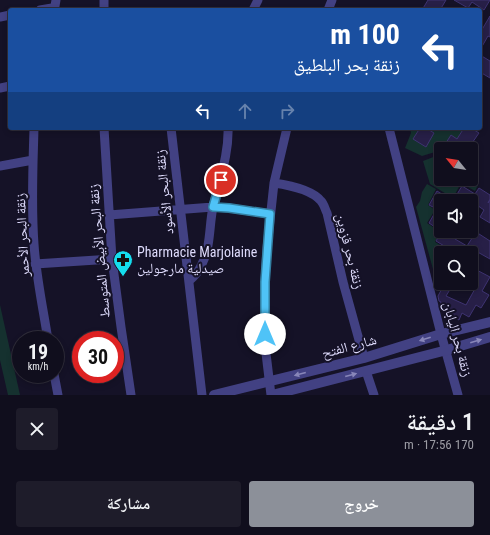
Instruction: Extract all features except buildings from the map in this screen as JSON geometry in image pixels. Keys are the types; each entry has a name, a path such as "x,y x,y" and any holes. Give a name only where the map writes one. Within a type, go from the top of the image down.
{"street":[{"name":"زنقة البحر الأحمر","path":"34,130 33,227 36,264 47,331"},
{"name":"زنقة البحر الأبيض المتوسط","path":"104,130 112,259 131,395"},
{"name":"زنقة البحر الأسود","path":"171,130 202,395"},
{"path":"189,281 195,276 206,254 213,207 227,151 229,138 228,130"},
{"path":"287,130 274,183 266,255 265,345 272,395 446,350 490,337"},
{"name":"زنقة بحر اليابان","path":"390,130 458,395"},
{"path":"0,166 33,160"},
{"name":"زنقة بحر قزوين","path":"274,183 301,189 321,201 326,213 342,282 364,358"},
{"path":"109,215 213,207 270,214"},
{"path":"36,264 112,259"},
{"name":"شارع الفتح","path":"214,395 364,358 442,334 490,322"},
{"path":"366,371 374,395"},
{"path":"56,383 58,395"}],"green space":[{"path":"410,130 478,130 472,142 434,142 434,152 422,156 405,148 411,133"},
{"path":"434,157 434,186 459,186 455,194 446,194 430,184 423,161"},
{"path":"427,184 436,189 428,205 434,209 434,212 427,223 434,228 434,238 437,238 435,242 442,246 434,246 434,273 416,207 420,201 422,192"},
{"path":"466,186 478,186 475,191"},
{"path":"0,305 12,359 12,383 17,383 20,395 8,395 0,360"}],"place":[{"name":"Pharmacie Marjolaine صيدلية مارجولين","path":"123,277"}],"route":[{"path":"221,180 213,207 270,214 265,282 265,334"}]}
